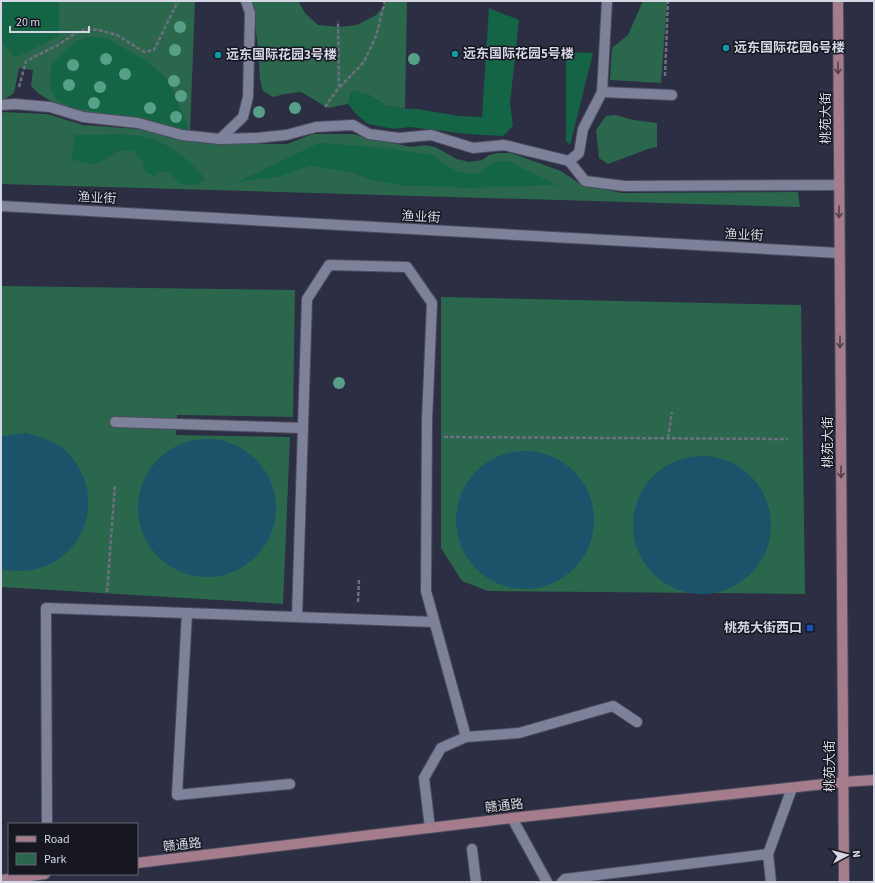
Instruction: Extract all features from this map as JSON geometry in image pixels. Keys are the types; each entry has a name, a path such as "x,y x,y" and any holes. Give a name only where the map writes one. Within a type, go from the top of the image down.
{"main road":[{"name":"桃苑大街","path":"838,1 844,882"},
{"name":"赣通路","path":"138,863 512,818 874,780"},
{"path":"1,880 38,875"}],"lane":[{"path":"220,139 243,117 248,97 250,13 246,1"},
{"path":"569,161 579,153 584,129 602,92 606,42 607,1"},
{"path":"602,92 668,95"},
{"path":"1,105 15,104 50,107 83,117 138,123 182,135 220,139 257,138 286,135 316,127 353,126 369,134 399,138 431,135 473,148 504,144 569,161 585,181 624,186 839,185"},
{"name":"渔业街","path":"1,206 840,253"},
{"path":"296,617 308,299 329,265 407,267 432,303 427,437 426,591 466,737"},
{"path":"115,422 303,428"},
{"path":"47,823 46,608 434,622"},
{"path":"187,613 177,795 290,784"},
{"path":"430,828 424,778 441,748 466,737 519,733 613,706 637,722"},
{"path":"771,882 768,854 792,788"},
{"path":"512,818 547,882"},
{"path":"472,848 476,882"},
{"path":"562,882 565,879 768,854"}],"path":[{"path":"15,104 26,61 58,45 77,32 89,30 99,30 117,35 144,52 154,50 178,1"},
{"path":"310,128 339,87 364,62 376,36 385,1"},
{"path":"668,1 668,95"},
{"path":"338,21 339,87"},
{"path":"668,438 672,412"},
{"path":"427,437 788,439"},
{"path":"106,610 114,485"}],"green space":[{"path":"3,1 195,1 190,131 85,112 56,104 39,94 31,86 33,70 19,68 14,93 5,99 1,99 1,14"},
{"path":"4,1 59,1 59,36 15,58 1,40"},
{"path":"252,1 298,1 305,13 318,25 339,27 357,25 376,15 388,1 407,1 405,109 385,105 367,94 352,91 348,104 328,108 301,92 273,97 263,91 260,79 258,47"},
{"path":"643,1 667,2 661,83 610,80 612,48 628,35"},
{"path":"489,8 519,20 510,103 513,126 503,136 467,134 410,127 394,129 368,124 356,114 348,104 352,91 367,94 385,105 405,109 417,109 459,116 482,117"},
{"path":"89,37 106,38 148,62 169,81 189,130 70,107 58,100 51,88 50,78 52,63 77,41"},
{"path":"566,52 593,53 570,145 566,141"},
{"path":"1,112 47,114 83,125 138,129 199,143 287,144 313,134 352,134 411,147 425,145 435,147 457,159 469,162 482,160 489,155 498,153 511,153 561,171 580,184 621,193 798,192 800,207 1,184"},
{"path":"616,115 633,120 657,123 657,147 608,164 599,158 596,130 606,116"},
{"path":"117,134 145,137 162,143 186,159 205,179 197,185 189,185 179,183 170,173 160,171 154,176 144,171 142,161 133,150 118,151 106,159 92,165 71,159 75,135"},
{"path":"319,143 376,147 434,155 444,164 459,172 478,174 493,162 508,161 557,185 465,188 406,186 372,180 350,172 310,166 278,177 237,182"},
{"path":"1,286 295,290 293,417 177,415 176,435 290,437 283,604 1,587"},
{"path":"441,297 801,305 805,594 488,591 462,581 441,548"}],"water":[{"path":"26,433 48,440 63,448 78,466 85,481 88,498 88,514 83,529 75,543 63,556 48,565 37,569 20,571 3,570 1,569 1,436"},
{"path":"207,439 227,442 239,447 256,459 268,476 273,488 276,508 273,528 268,540 256,557 239,569 227,574 207,577 187,574 175,569 158,557 146,540 141,528 138,508 141,488 146,476 158,459 175,447 187,442"},
{"path":"525,451 545,454 557,459 574,471 586,488 591,500 594,520 591,540 586,552 574,569 557,581 545,586 525,589 505,586 493,581 476,569 464,552 459,540 456,520 459,500 464,488 476,471 493,459 505,454"},
{"path":"702,456 722,459 734,464 751,476 763,493 768,505 771,525 768,545 763,557 751,574 734,586 722,591 702,594 682,591 670,586 653,574 641,557 636,545 633,525 636,505 641,493 653,476 670,464 682,459"}],"place":[{"name":"远东国际花园6号楼","path":"726,48"},
{"name":"远东国际花园5号楼","path":"455,54"},
{"name":"远东国际花园3号楼","path":"218,55"},
{"name":"桃苑大街西口","path":"810,628"}]}
